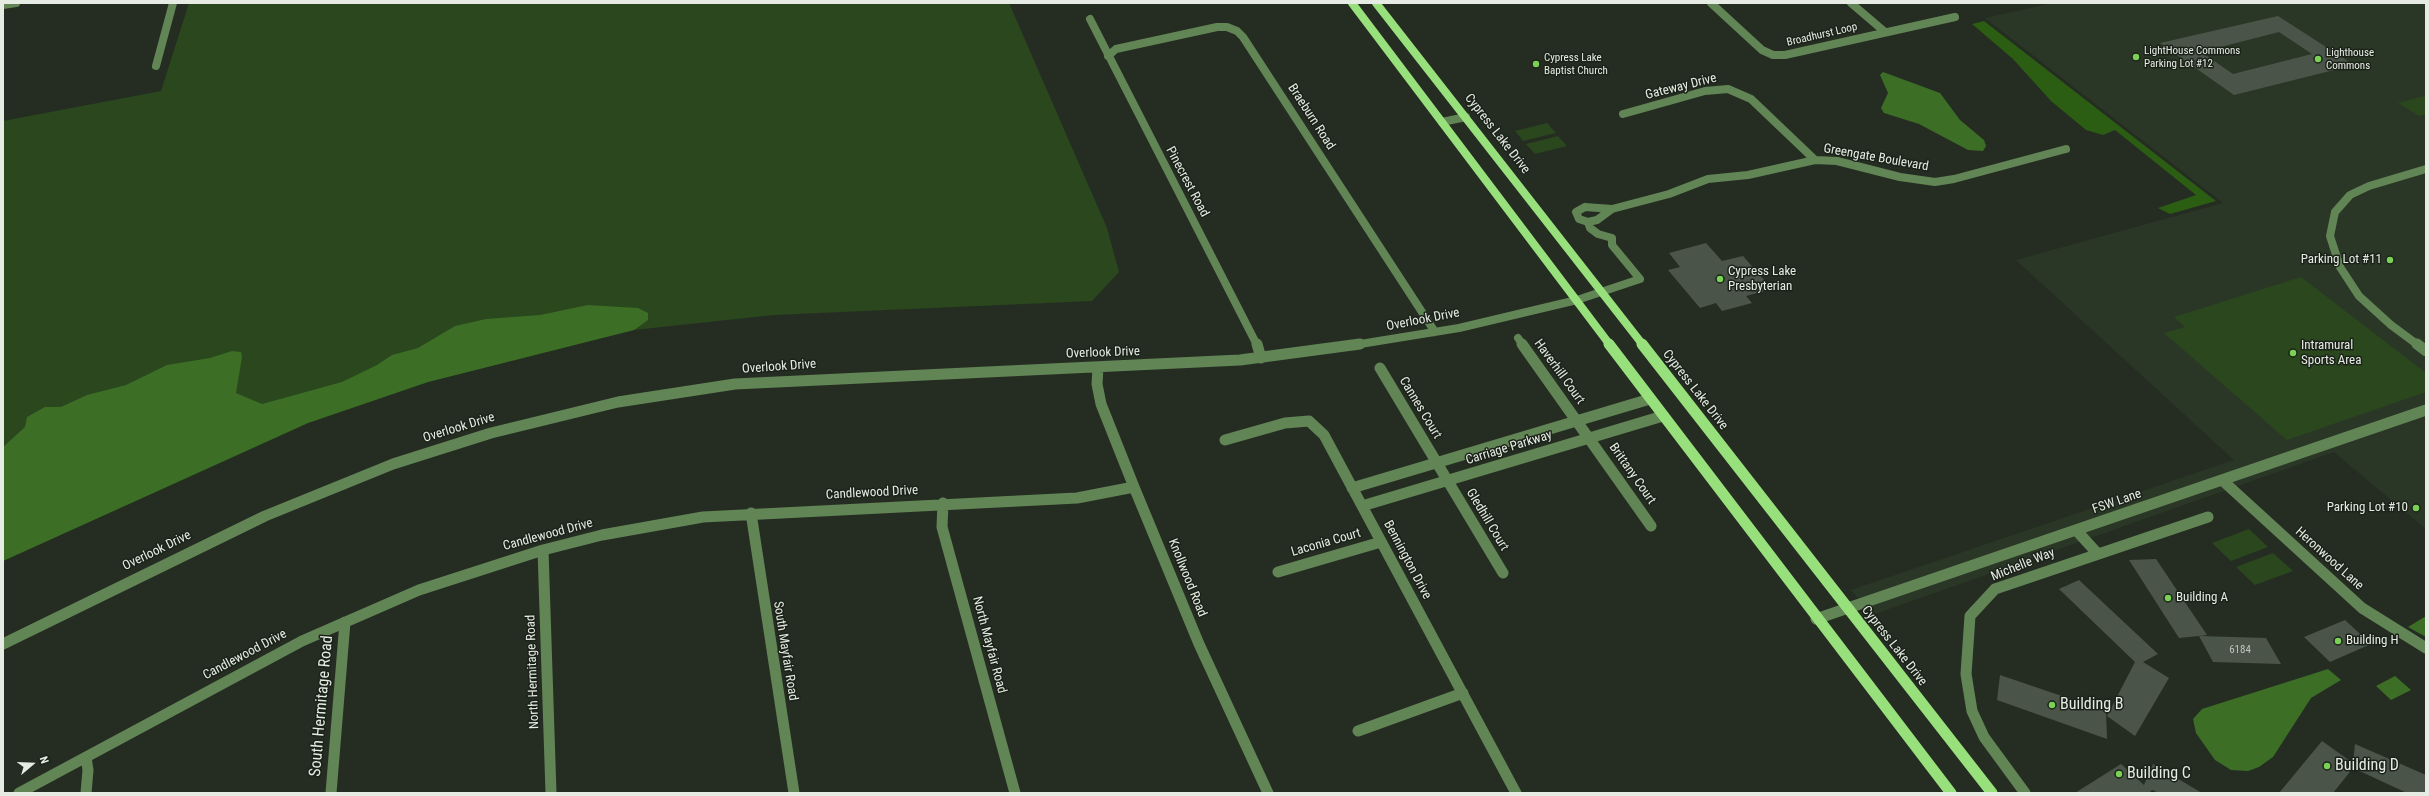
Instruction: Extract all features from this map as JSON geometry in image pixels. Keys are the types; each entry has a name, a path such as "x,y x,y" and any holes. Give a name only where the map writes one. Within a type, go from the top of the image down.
{"main road":[{"path":"1352,3 1816,619 1951,793"},
{"name":"Cypress Lake Drive","path":"1376,3 1466,117 1599,291 1992,793"}],"street":[{"path":"3,5 16,3"},
{"path":"156,66 173,3"},
{"name":"Broadhurst Loop","path":"1711,3 1762,50 1772,55 1785,55 1955,16"},
{"path":"1851,3 1885,32"},
{"name":"Pinecrest Road","path":"1090,19 1256,342 1261,358"},
{"name":"Braeburn Road","path":"1108,56 1116,49 1217,27 1227,27 1237,31 1243,37 1435,332"},
{"name":"Gateway Drive","path":"1623,114 1679,100 1705,91 1728,89 1751,99 1815,160"},
{"path":"1442,122 1466,117"},
{"name":"Greengate Boulevard","path":"1612,209 1597,220 1588,222 1579,219 1576,212 1585,207 1612,209 1669,194 1708,179 1748,175 1815,160 1837,161 1900,177 1935,182 1954,179 2066,149"},
{"path":"2426,169 2369,186 2350,195 2335,212 2330,236 2340,267 2360,296 2391,325 2426,351"},
{"name":"Greengate Boulevard","path":"1588,222 1590,228 1598,234 1612,238 1612,245 1640,280 1599,291"},
{"name":"Overlook Drive","path":"3,644 196,547 328,489 445,447 562,414 625,401 734,384 1098,368 1261,358 1318,351 1435,332 1577,300 1599,291"},
{"name":"Haverhill Court","path":"1518,338 1590,438"},
{"name":"Knollwood Road","path":"1098,368 1097,384 1101,404 1134,487 1199,644 1268,793"},
{"name":"Cannes Court","path":"1380,368 1448,481"},
{"name":"Carriage Parkway","path":"1352,488 1650,399"},
{"name":"FSW Lane","path":"1816,619 2426,410"},
{"name":"Carriage Parkway","path":"1362,506 1664,416"},
{"name":"Bennington Drive","path":"1225,440 1285,423 1309,421 1324,435 1516,793"},
{"name":"Brittany Court","path":"1590,438 1651,526"},
{"name":"Heronwood Lane","path":"2222,480 2362,608 2426,648"},
{"name":"Gledhill Court","path":"1448,481 1503,574"},
{"name":"Candlewood Drive","path":"20,793 264,660 345,622 419,590 543,550 653,525 751,512 1094,497 1134,487"},
{"name":"North Mayfair Road","path":"943,503 942,527 1015,793"},
{"name":"South Mayfair Road","path":"751,512 794,793"},
{"name":"Michelle Way","path":"2025,793 1984,737 1972,711 1966,674 1970,616 1995,588 2097,553 2163,534 2208,517"},
{"path":"2076,530 2097,553"},
{"name":"Laconia Court","path":"1278,572 1381,542"},
{"name":"North Hermitage Road","path":"543,550 550,793"},
{"name":"South Hermitage Road","path":"330,793 345,622"},
{"path":"1358,731 1463,693"},
{"path":"86,757 88,770 86,793"}],"shaded area":[{"path":"189,3 1009,3 1107,228 1119,272 1092,301 774,315 634,330 428,382 308,423 3,561 3,121 161,91"},
{"path":"2053,3 2426,3 2426,529 2334,452 1872,615 1851,590 2234,460 2016,260 2223,203 1985,18"},
{"path":"1984,21 2216,201 2170,214 2158,208 2196,195 2115,130 2103,135 2086,130 2051,101 2013,59 1972,24"},
{"path":"1883,72 1940,93 1960,120 1984,140 1986,146 1983,151 1968,150 1919,124 1884,113 1881,108 1888,93 1880,75"},
{"path":"2425,96 2426,114 2419,116 2398,103"},
{"path":"1547,123 1556,133 1523,141 1515,131"},
{"path":"1558,136 1567,146 1535,154 1526,144"},
{"name":"Intramural Sports Area","path":"2301,277 2426,373 2426,392 2287,440 2164,333 2185,327 2174,317"},
{"path":"588,305 638,308 648,313 648,320 634,330 428,382 308,423 3,561 3,447 25,427 27,417 45,407 61,407 87,395 126,385 167,365 210,358 232,351 241,352 242,357 236,393 262,404 342,382 377,365 392,355 418,348 455,326 486,319 540,315"},
{"path":"2249,529 2268,547 2231,561 2212,543"},
{"path":"2273,553 2293,571 2255,585 2236,567"},
{"path":"2426,616 2426,637 2408,627"},
{"path":"2328,669 2341,680 2311,698 2273,757 2259,767 2248,771 2231,770 2215,760 2196,733 2193,719 2202,709"},
{"path":"2395,676 2411,690 2391,700 2376,686"}],"building":[{"name":"Lighthouse Commons","path":"2278,16 2354,65 2234,95 2160,43","holes":["2279,32 2312,54 2233,74 2201,52"]},
{"name":"Cypress Lake Presbyterian","path":"1706,243 1722,261 1743,256 1772,289 1746,296 1752,303 1722,311 1716,303 1700,308 1668,270 1680,267 1669,253"},
{"name":"Building A","path":"2156,559 2207,635 2179,638 2129,560"},
{"path":"2079,580 2158,654 2143,662 2169,678 2135,736 2107,716 2135,662 2059,589"},
{"name":"Building H","path":"2345,620 2371,644 2330,662 2304,637"},
{"name":"Building A","path":"2199,636 2266,638 2281,664 2213,662"},
{"name":"Building B","path":"2000,675 2106,711 2107,739 1997,700"},
{"path":"2322,741 2353,763 2355,744 2426,775 2426,793 2407,793 2353,768 2333,793 2279,793"},
{"path":"2121,764 2144,785 2153,764 2202,793 2158,793 2153,790 2150,791 2152,793 2075,793"}],"place":[{"name":"LightHouse Commons Parking Lot #12","path":"2136,57"},
{"name":"Lighthouse Commons","path":"2318,59"},
{"name":"Cypress Lake Baptist Church","path":"1536,64"},
{"name":"Parking Lot #11","path":"2390,260"},
{"name":"Cypress Lake Presbyterian","path":"1720,279"},
{"name":"Intramural Sports Area","path":"2293,353"},
{"name":"Parking Lot #10","path":"2416,508"},
{"name":"Building A","path":"2168,598"},
{"name":"Building H","path":"2338,641"},
{"name":"Building B","path":"2052,705"},
{"name":"Building D","path":"2327,766"},
{"name":"Building C","path":"2119,774"}]}
